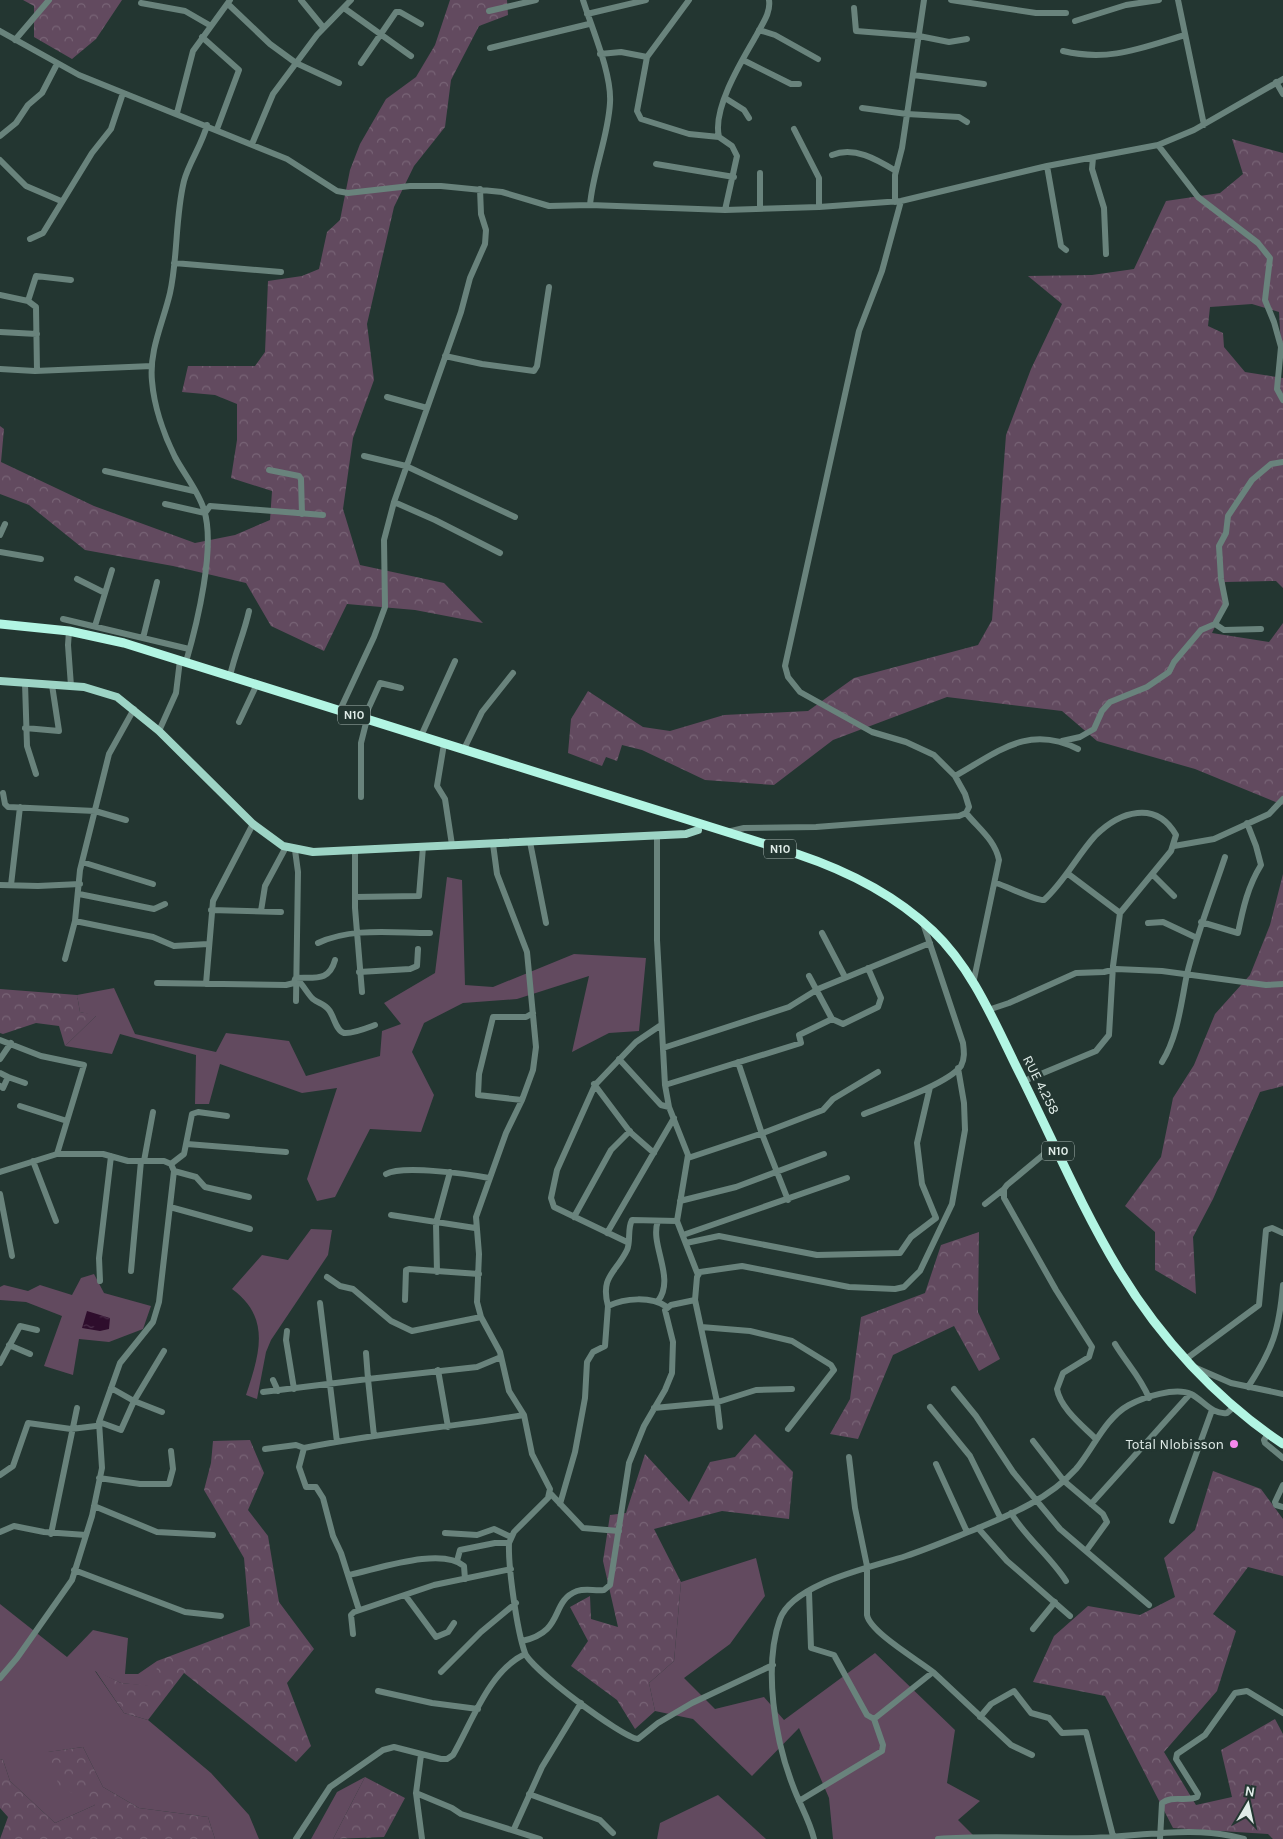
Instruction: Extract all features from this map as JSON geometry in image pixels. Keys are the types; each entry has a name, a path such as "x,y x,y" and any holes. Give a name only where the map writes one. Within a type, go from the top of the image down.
{"highway":[{"name":"N10","path":"0,624 69,631 124,643 464,749 701,827"},
{"name":"RUE 4.258","path":"701,827 727,832 842,870 893,899 922,922 953,954 988,1010 1119,1270 1154,1322 1188,1362 1234,1407 1283,1444"}],"main road":[{"path":"0,681 71,686 106,691 134,709 253,824 286,847 295,850 313,852 686,834 701,827"}],"street":[{"path":"15,40 49,0"},
{"path":"301,0 324,27"},
{"path":"252,144 273,94 324,27 351,0"},
{"path":"489,11 536,0"},
{"path":"583,0 589,24 608,78 610,103 608,124 592,184 590,204"},
{"path":"587,14 646,0"},
{"path":"689,0 647,57 637,111 641,118 689,134 719,137 736,151 734,178 724,210"},
{"path":"924,0 902,148 896,171 898,201 882,271 858,331 785,666 788,678 800,692 872,732 921,747 939,760 954,776 968,800 969,807 966,813"},
{"path":"951,0 1036,13 1066,13"},
{"path":"1075,21 1126,5 1159,0"},
{"path":"1178,0 1204,125"},
{"path":"177,113 193,51 229,2 270,44 296,63 339,83"},
{"path":"719,137 719,114 742,60 769,12 771,2"},
{"path":"141,3 185,11 211,26"},
{"path":"344,8 411,56"},
{"path":"854,8 856,31 919,36 949,42 967,39"},
{"path":"361,63 396,12 400,12 421,24"},
{"path":"490,48 589,24"},
{"path":"759,30 775,35 818,59"},
{"path":"0,31 58,64 123,93 217,129 287,159 342,193 419,186 480,189 515,195 549,206 590,204 724,210 819,207 898,201 1046,166 1158,145 1204,125 1283,79"},
{"path":"1063,52 1085,56 1106,56 1185,34"},
{"path":"202,37 239,70 217,129"},
{"path":"600,54 621,52 647,57"},
{"path":"742,60 791,84 799,84"},
{"path":"0,136 16,123 28,104 42,93 58,64"},
{"path":"913,74 984,84"},
{"path":"1276,82 1283,94"},
{"path":"30,239 44,233 61,201 92,153 111,129 123,93"},
{"path":"726,98 744,110 749,118"},
{"path":"862,108 907,114 959,117 967,122"},
{"path":"158,731 176,693 183,661 190,649 197,622 208,543 208,524 205,513 174,456 167,437 154,395 152,366 156,337 163,323 172,286 185,179 199,150 207,125"},
{"path":"794,129 819,178 819,207"},
{"path":"1158,145 1198,198 1258,243 1270,258 1265,300 1274,322 1280,348 1277,389 1283,400"},
{"path":"832,155 844,150 861,154 896,171"},
{"path":"1093,158 1092,170 1104,208 1106,254"},
{"path":"0,160 26,186 61,201"},
{"path":"656,164 734,178"},
{"path":"1046,166 1061,246 1066,250"},
{"path":"760,173 760,209"},
{"path":"340,710 374,637 385,607 384,540 394,502 463,307 470,278 487,237 481,210 480,189"},
{"path":"174,263 281,272"},
{"path":"28,301 36,276 71,280"},
{"path":"445,356 482,364 534,371 537,366 549,287"},
{"path":"0,295 28,301 38,311 37,371"},
{"path":"0,332 37,334"},
{"path":"0,368 37,371 152,366"},
{"path":"387,398 427,408"},
{"path":"364,456 406,466 515,517"},
{"path":"954,776 1017,741 1029,739 1062,741 1080,737 1094,729 1102,711 1110,702 1147,687 1169,672 1174,662 1201,630 1215,624 1226,604 1221,579 1219,546 1226,533 1228,516 1252,480 1271,464 1283,462"},
{"path":"269,470 299,476 302,479 302,514"},
{"path":"105,471 194,491"},
{"path":"394,502 435,520 500,553"},
{"path":"165,504 205,513"},
{"path":"205,513 210,506 218,505 323,515"},
{"path":"0,535 5,524"},
{"path":"0,552 41,559"},
{"path":"95,626 112,570"},
{"path":"77,579 105,593"},
{"path":"144,638 157,582"},
{"path":"230,676 249,611"},
{"path":"63,619 190,649"},
{"path":"1215,624 1224,630 1261,629"},
{"path":"69,631 69,678 71,686"},
{"path":"421,736 455,660"},
{"path":"464,749 482,712 514,673"},
{"path":"25,683 27,746 36,774"},
{"path":"361,797 361,743 366,718 380,683 401,688"},
{"path":"239,722 257,684"},
{"path":"26,728 59,731 52,685"},
{"path":"65,959 75,921 82,862 109,754 134,709"},
{"path":"1062,741 1078,749"},
{"path":"444,744 437,786 445,799 452,845"},
{"path":"3,793 6,806 95,810 126,820"},
{"path":"1174,846 1214,839 1269,814 1283,798"},
{"path":"12,885 20,807"},
{"path":"996,883 1040,901 1048,896 1096,836 1110,825 1134,812 1154,814 1166,822 1176,835 1174,846 1120,913 1113,969 1109,1035 1096,1051 1024,1081"},
{"path":"727,832 749,828 816,827 966,813"},
{"path":"966,813 997,849 999,860 996,883 989,906 973,984"},
{"path":"1202,922 1238,933 1251,884 1261,865 1247,823"},
{"path":"206,984 211,910 215,897 253,824"},
{"path":"657,835 657,940 665,1085 669,1107 688,1158 677,1221 698,1275 695,1300 717,1402 720,1427"},
{"path":"530,842 546,923"},
{"path":"493,844 497,874 527,952 536,1047 533,1070 522,1100 506,1133 476,1217 479,1254 477,1302 480,1317 495,1341 501,1357 509,1390 524,1415 532,1454 548,1483 550,1493 583,1528 619,1531"},
{"path":"261,911 265,886 286,847"},
{"path":"355,897 419,896 423,847"},
{"path":"295,850 298,867 296,1001"},
{"path":"355,850 355,897 359,972 362,992"},
{"path":"1162,1062 1169,1051 1197,938 1225,857"},
{"path":"82,862 153,884"},
{"path":"1067,873 1120,913"},
{"path":"1152,874 1174,896"},
{"path":"0,885 80,884"},
{"path":"79,894 154,909 165,904"},
{"path":"211,910 281,912"},
{"path":"75,921 153,938 174,946 208,944"},
{"path":"864,1114 930,1086 958,1068 964,1060 963,1043 922,922"},
{"path":"1148,923 1163,922 1197,938"},
{"path":"318,943 342,935 358,933 430,933"},
{"path":"822,933 845,977"},
{"path":"663,1048 790,1007 818,988 930,943"},
{"path":"359,972 410,969 417,966 418,949"},
{"path":"296,978 327,976 332,971 335,960"},
{"path":"809,976 818,988 832,1019 843,1024 878,1007 881,998 868,968"},
{"path":"988,1010 1014,1001 1076,973 1104,972 1113,969 1187,974 1266,985 1283,984"},
{"path":"157,983 286,985 294,983 296,978"},
{"path":"296,978 306,988 312,998 323,1004 330,1011 340,1030 344,1033 375,1024"},
{"path":"522,1100 478,1095 479,1074 493,1017 526,1017 533,1014"},
{"path":"665,1085 801,1043 799,1035 832,1019"},
{"path":"627,1242 554,1207 550,1198 557,1170 594,1085 636,1042 661,1025"},
{"path":"0,1040 41,1056 84,1065 57,1154"},
{"path":"0,1060 10,1043"},
{"path":"619,1059 661,1105 669,1107"},
{"path":"738,1062 762,1134 788,1199"},
{"path":"698,1275 704,1270 742,1266 850,1287 895,1289 904,1287 920,1272 952,1204 965,1130 964,1103 958,1068"},
{"path":"688,1158 762,1134 823,1110 833,1099 878,1072"},
{"path":"0,1073 25,1083"},
{"path":"0,1086 3,1088 8,1077"},
{"path":"594,1085 630,1131 654,1153"},
{"path":"686,1243 719,1236 817,1255 900,1253 911,1237 936,1218 922,1184 917,1143 930,1086"},
{"path":"20,1106 67,1120"},
{"path":"131,1271 142,1161 153,1112"},
{"path":"0,1678 17,1658 72,1580 86,1536 102,1468 97,1424 120,1364 153,1322 159,1302 170,1206 172,1167 182,1157 187,1144 192,1114 198,1112 227,1116"},
{"path":"607,1233 674,1118"},
{"path":"574,1216 611,1150 630,1131"},
{"path":"187,1144 286,1152"},
{"path":"985,1204 1055,1145"},
{"path":"0,1172 57,1154 97,1154 128,1161 142,1161 172,1167 196,1176 205,1187 249,1197"},
{"path":"680,1201 736,1187 824,1154"},
{"path":"100,1281 98,1258 111,1156"},
{"path":"33,1161 56,1221"},
{"path":"386,1174 402,1170 450,1172 489,1178"},
{"path":"437,1272 436,1223 450,1172"},
{"path":"683,1235 847,1178"},
{"path":"1004,1189 1004,1198 1011,1214 1092,1347 1089,1357 1063,1373 1057,1389 1060,1398 1096,1440"},
{"path":"0,1194 12,1256"},
{"path":"170,1206 250,1229"},
{"path":"391,1215 476,1228"},
{"path":"560,1504 575,1452 585,1398 587,1362 593,1352 606,1346 608,1306 604,1292 607,1278 628,1248 627,1242 632,1220 648,1218 658,1221 677,1221"},
{"path":"658,1221 654,1230 661,1255 663,1278 661,1297 658,1301"},
{"path":"1283,1233 1272,1228 1266,1230 1259,1305 1188,1362 1232,1383 1283,1394"},
{"path":"405,1300 406,1270 479,1274"},
{"path":"327,1278 340,1286 353,1288 390,1321 412,1330 480,1317"},
{"path":"1248,1387 1265,1362 1275,1338 1280,1318 1283,1286"},
{"path":"608,1306 621,1300 658,1301 667,1307 695,1300"},
{"path":"320,1303 337,1441"},
{"path":"522,1641 536,1638 546,1631 555,1621 564,1600 572,1594 588,1589 607,1588 612,1580 629,1463 654,1408 668,1384 674,1358 673,1342 665,1312 667,1307"},
{"path":"0,1363 20,1326 37,1330"},
{"path":"701,1328 750,1332 792,1341 831,1365 834,1370 788,1429"},
{"path":"287,1331 288,1363 294,1389"},
{"path":"1115,1344 1125,1361 1141,1378 1149,1398"},
{"path":"10,1345 30,1354"},
{"path":"0,1475 13,1466 28,1422 72,1429 97,1424 121,1430 134,1401 164,1351"},
{"path":"366,1352 374,1436"},
{"path":"263,1392 438,1370 477,1367 501,1357"},
{"path":"438,1370 448,1427"},
{"path":"273,1380 278,1391"},
{"path":"111,1388 134,1401 162,1412"},
{"path":"654,1408 717,1402 756,1390 792,1389"},
{"path":"954,1389 976,1416 1014,1472 1060,1529 1149,1605"},
{"path":"814,1839 778,1740 773,1693 773,1665 780,1618 785,1609 809,1592 837,1577 926,1549 1037,1501 1064,1481 1082,1461 1096,1440 1125,1408 1149,1398 1174,1392 1190,1394 1212,1410 1223,1414 1230,1412 1234,1407"},
{"path":"1091,1504 1190,1394"},
{"path":"930,1407 970,1456 1000,1517"},
{"path":"51,1534 77,1408"},
{"path":"1172,1521 1212,1410"},
{"path":"265,1450 296,1445 304,1448 337,1441 524,1415"},
{"path":"1268,1434 1264,1440 1265,1443 1283,1458"},
{"path":"1033,1441 1064,1481 1103,1514 1106,1522 1086,1551"},
{"path":"304,1448 299,1467 301,1473 306,1487 316,1487 323,1498 333,1536 359,1610"},
{"path":"99,1478 140,1484 170,1484 173,1470 172,1451"},
{"path":"849,1456 855,1508 868,1566 866,1615 868,1622 900,1649 908,1652 934,1672 1011,1745 1032,1755"},
{"path":"936,1464 967,1532"},
{"path":"1283,1485 1275,1502 1276,1505 1283,1507"},
{"path":"457,1560 460,1550 510,1540 548,1498 550,1493"},
{"path":"94,1506 157,1532 213,1535"},
{"path":"1011,1513 1018,1526 1056,1566 1066,1581"},
{"path":"0,1532 14,1526 51,1534 86,1536"},
{"path":"978,1528 1007,1561 1070,1616"},
{"path":"445,1533 476,1535 494,1529 510,1540"},
{"path":"510,1540 511,1569 525,1654 532,1664 623,1734 638,1739 658,1723 692,1703 773,1665"},
{"path":"348,1576 420,1559 457,1560 464,1566 465,1579"},
{"path":"354,1634 352,1615 359,1610 434,1585 511,1569"},
{"path":"75,1570 185,1612 221,1616"},
{"path":"799,1801 882,1751 883,1745 874,1719 867,1715 834,1655 811,1648 809,1592"},
{"path":"405,1595 436,1637 448,1632 454,1623"},
{"path":"1033,1629 1055,1602"},
{"path":"441,1672 481,1632 516,1603"},
{"path":"296,1839 330,1787 344,1775 389,1748 447,1759 453,1755 490,1688 509,1664 525,1654"},
{"path":"874,1719 934,1672"},
{"path":"378,1690 432,1703 478,1709"},
{"path":"1160,1836 1161,1807 1165,1800 1191,1800 1197,1797 1198,1794 1176,1760 1177,1754 1205,1734 1235,1693 1247,1691 1283,1713"},
{"path":"980,1717 991,1704 1014,1692 1031,1713 1049,1718 1062,1733 1086,1732 1113,1836"},
{"path":"514,1829 529,1794 559,1737 581,1703"},
{"path":"421,1755 416,1793 422,1839"},
{"path":"416,1793 462,1814 514,1829 540,1839"},
{"path":"529,1794 600,1820 613,1833"},
{"path":"938,1839 1160,1836 1206,1832 1244,1839"}],"green space":[{"path":"23,0 122,0 96,39 72,59 34,37 34,6"},
{"path":"450,0 507,0 508,15 479,26 451,80 445,127 414,166 394,207 367,324 374,380 353,438 343,509 360,565 444,583 483,623 415,610 347,604 324,651 271,626 246,583 173,566 85,550 29,505 0,494 0,426 4,429 1,462 94,506 195,543 235,535 270,520 272,491 231,478 237,440 237,404 215,395 182,392 188,366 255,366 265,352 268,281 302,276 319,269 327,232 340,220 350,170 360,144 386,99 416,77 435,45"},
{"path":"1232,139 1283,153 1283,348 1281,347 1279,312 1252,304 1210,307 1208,326 1223,333 1224,347 1245,372 1283,378 1283,588 1276,581 1225,582 1226,604 1212,633 1269,642 1283,623 1283,805 1195,769 1097,741 1062,711 947,697 833,740 774,785 705,780 642,750 622,745 617,761 606,757 602,766 568,753 571,719 588,691 643,727 670,731 724,715 808,711 854,678 978,645 992,620 1006,435 1031,369 1062,304 1028,276 1092,275 1134,269 1166,201 1220,193 1243,174"},
{"path":"1283,874 1283,1086 1260,1092 1213,1199 1193,1237 1196,1294 1155,1270 1155,1232 1125,1206 1161,1157 1173,1098 1194,1065 1215,1014 1250,975 1270,925"},
{"path":"447,877 462,880 465,985 493,987 574,954 646,958 639,1031 609,1033 572,1052 589,976 517,999 463,1003 424,1023 412,1052 434,1095 421,1132 370,1129 335,1197 317,1201 307,1179 337,1088 302,1093 220,1064 209,1104 195,1104 196,1055 120,1034 112,1054 65,1046 96,1016 80,1012 77,995 114,988 135,1034 216,1052 226,1033 289,1041 306,1076 380,1056 382,1031 401,1024 384,1003 435,973"},
{"path":"0,989 77,995 80,1012 97,1015 65,1046 59,1026 36,1023 3,1034 0,1033"},
{"path":"311,1229 332,1230 328,1255 271,1340 266,1352 257,1399 246,1395 258,1352 259,1338 257,1325 253,1312 245,1300 232,1289 262,1255 288,1260"},
{"path":"979,1232 978,1312 1000,1359 979,1371 954,1326 893,1355 858,1439 830,1434 850,1399 861,1317 925,1293 941,1245"},
{"path":"94,1274 104,1293 151,1306 143,1329 109,1342 79,1339 73,1375 44,1366 62,1316 26,1302 0,1300 0,1287 4,1285 28,1291 40,1285 72,1295 81,1278"},
{"path":"755,1434 793,1472 789,1519 722,1511 654,1529 681,1582 674,1661 649,1683 655,1711 635,1729 617,1700 571,1666 588,1641 570,1607 590,1596 591,1619 618,1627 603,1561 610,1515 626,1513 645,1454 689,1502 710,1462 735,1457"},
{"path":"250,1440 264,1473 248,1510 268,1536 279,1602 314,1649 287,1683 311,1746 296,1762 184,1673 148,1720 124,1713 95,1670 121,1683 156,1686 157,1661 250,1626 244,1558 204,1490 211,1463 213,1441"},
{"path":"1213,1471 1261,1489 1283,1519 1283,1576 1248,1567 1213,1614 1236,1631 1217,1691 1164,1752 1196,1805 1232,1797 1221,1750 1275,1719 1283,1734 1283,1839 1273,1839 1268,1834 1173,1828 1105,1696 1033,1682 1054,1636 1088,1606 1140,1615 1175,1597 1164,1558 1195,1530"},
{"path":"756,1558 765,1596 730,1644 684,1678 715,1709 764,1697 784,1720 875,1653 955,1730 947,1783 980,1801 958,1820 977,1839 833,1839 829,1798 799,1728 752,1776 693,1719 655,1711 649,1683 674,1661 681,1582"},
{"path":"0,1604 67,1657 93,1630 128,1638 125,1674 138,1674 157,1661 157,1687 121,1683 95,1671 124,1713 148,1720 211,1773 249,1815 259,1839 215,1839 208,1817 139,1808 103,1787 83,1747 48,1752 95,1805 55,1823 10,1781 3,1760 0,1759"},
{"path":"83,1747 103,1787 139,1808 208,1817 215,1839 0,1839 8,1817 0,1808 0,1759 3,1760 10,1781 55,1823 95,1805 59,1786 47,1752"},
{"path":"365,1777 333,1839 311,1839 337,1792"},
{"path":"365,1777 405,1798 384,1837 333,1839"},
{"path":"718,1795 766,1839 657,1839 660,1823"}],"water":[{"path":"87,1311 110,1318 109,1329 100,1331 82,1328"}],"place":[{"name":"Total Nlobisson","path":"1234,1444"}]}
